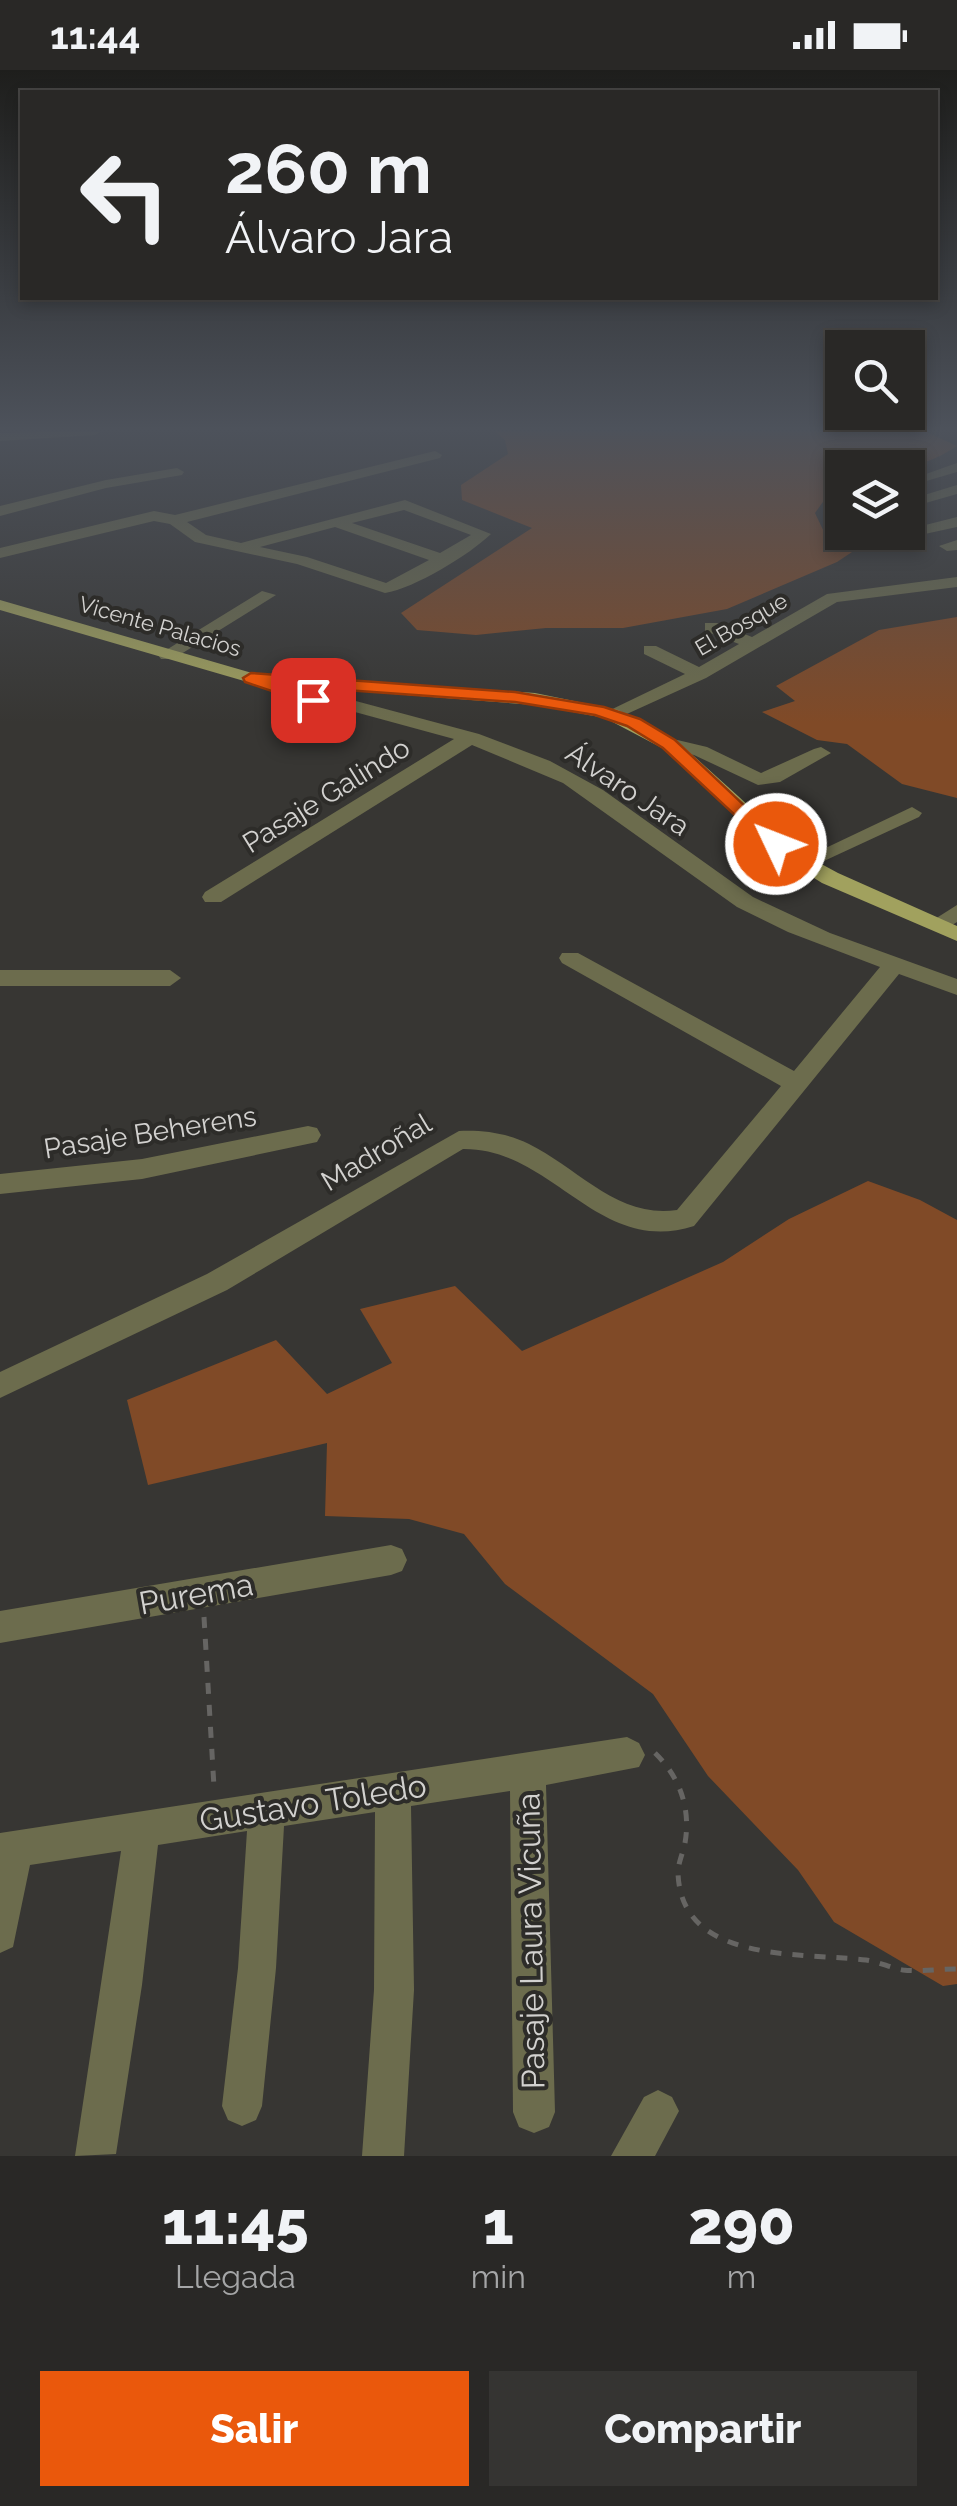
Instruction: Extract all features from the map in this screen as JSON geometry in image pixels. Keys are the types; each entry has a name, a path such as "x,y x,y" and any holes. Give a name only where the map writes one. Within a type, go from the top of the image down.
{"main road":[{"name":"Vicente Palacios","path":"0,606 251,678 515,697 611,714 669,744 776,844 804,863 951,923"}],"street":[{"path":"0,553 103,528"},
{"path":"185,528 195,536 301,560 385,588 398,586 444,560 482,532 474,528"},
{"path":"232,546 313,528"},
{"path":"352,528 444,560"},
{"name":"El Bosque","path":"611,714 700,674 833,598 957,582"},
{"path":"167,656 268,595"},
{"path":"711,627 753,644"},
{"path":"650,650 700,674"},
{"name":"Álvaro Jara","path":"251,678 313,700 468,739 558,772 747,903 802,929 957,987"},
{"name":"Pasaje Galindo","path":"213,897 468,739"},
{"path":"669,744 700,751 758,780 773,778 821,754"},
{"path":"804,863 912,813"},
{"path":"570,958 798,1084"},
{"name":"Madroñal","path":"0,1386 217,1282 459,1140 499,1140 638,1221 675,1223 693,1213 896,963"},
{"path":"0,978 170,978"},
{"name":"Pasaje Beherens","path":"0,1184 142,1169 308,1135"},
{"name":"Purema","path":"0,1627 391,1560"},
{"name":"Gustavo Toledo","path":"7,1850 626,1755"},
{"name":"Pasaje Laura Vicuña","path":"528,1770 534,2112"},
{"path":"383,2156 394,1973 393,1791"},
{"path":"242,2106 257,1968 266,1810"},
{"path":"95,2154 123,1985 142,1829"},
{"path":"0,1934 7,1850"},
{"path":"632,2156 658,2112"}],"path":[{"path":"202,1592 216,1818"},
{"path":"626,1755 654,1752 668,1764 683,1792 685,1842 678,1874 684,1908 703,1929 770,1954 864,1960 896,1968 957,1969"}],"shaded area":[{"path":"531,528 822,528 825,550 852,552 727,609 623,628 546,628 476,635 417,630 401,613"},
{"path":"957,617 957,798 902,784 847,744 817,740 762,712 795,701 776,686 879,630"},
{"path":"868,1181 920,1200 957,1220 957,1984 943,1986 834,1922 798,1870 708,1776 653,1694 505,1584 464,1534 409,1519 325,1516 327,1443 148,1485 127,1400 276,1340 327,1394 392,1363 360,1309 455,1286 522,1351 723,1262 789,1219"}],"route":[{"path":"313,700 251,678 515,697 598,710 634,722 669,744 776,844"}]}
